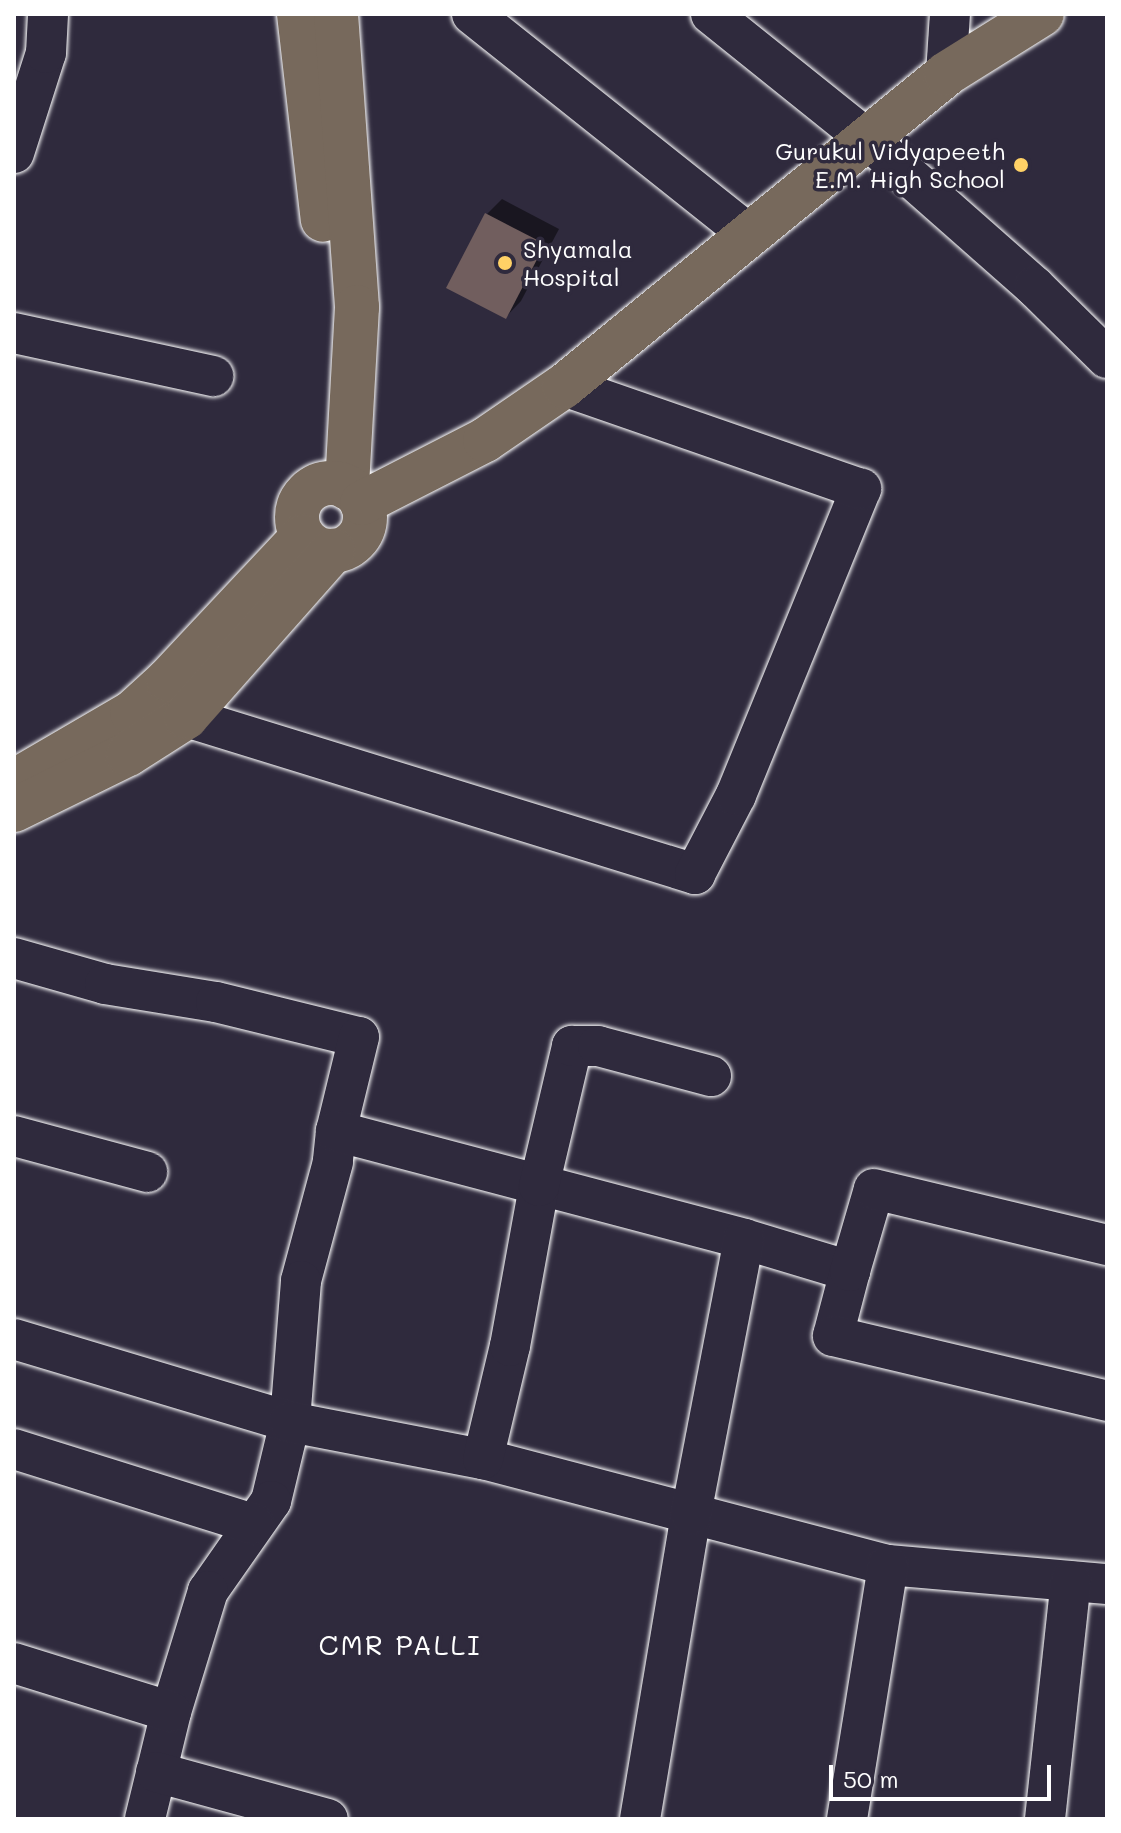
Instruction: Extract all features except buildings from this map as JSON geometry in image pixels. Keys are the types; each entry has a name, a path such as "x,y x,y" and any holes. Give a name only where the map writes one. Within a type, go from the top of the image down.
{"main road":[{"path":"299,14 339,241"},
{"path":"336,14 339,241 329,289 343,492 365,524 345,549 318,544 299,526 300,504 306,494 343,492 485,440 564,386 946,74 1042,14"},
{"path":"14,810 128,754 186,717 318,544"},
{"path":"14,780 47,765 132,713 318,544"}],"street":[{"path":"472,14 750,235"},
{"path":"946,74 950,14"},
{"path":"722,17 866,138 1035,287 1107,358"},
{"path":"14,153 46,53 36,20"},
{"path":"14,333 213,376"},
{"path":"186,717 695,874 736,795 861,489 564,386"},
{"path":"14,958 105,984 216,1002 359,1037 336,1131 333,1162 301,1281 290,1422 271,1501 208,1591 171,1712 145,1819"},
{"path":"483,1459 510,1346 539,1186 572,1046 598,1046 711,1076"},
{"path":"336,1131 744,1239 850,1271"},
{"path":"14,1136 147,1172"},
{"path":"1107,1245 874,1189 833,1336 1107,1401"},
{"path":"640,1819 691,1514 744,1239"},
{"path":"14,1339 290,1422 483,1459 888,1565 1089,1583 1045,1819"},
{"path":"14,1449 254,1524"},
{"path":"847,1819 888,1565"},
{"path":"14,1663 171,1712"},
{"path":"156,1772 328,1819"}],"place":[{"name":"Gurukul Vidyapeeth E.M. High School","path":"1021,165"},
{"name":"Shyamala Hospital","path":"505,263"}],"district":[{"name":"CMR PALLI","path":"400,1644"}]}
